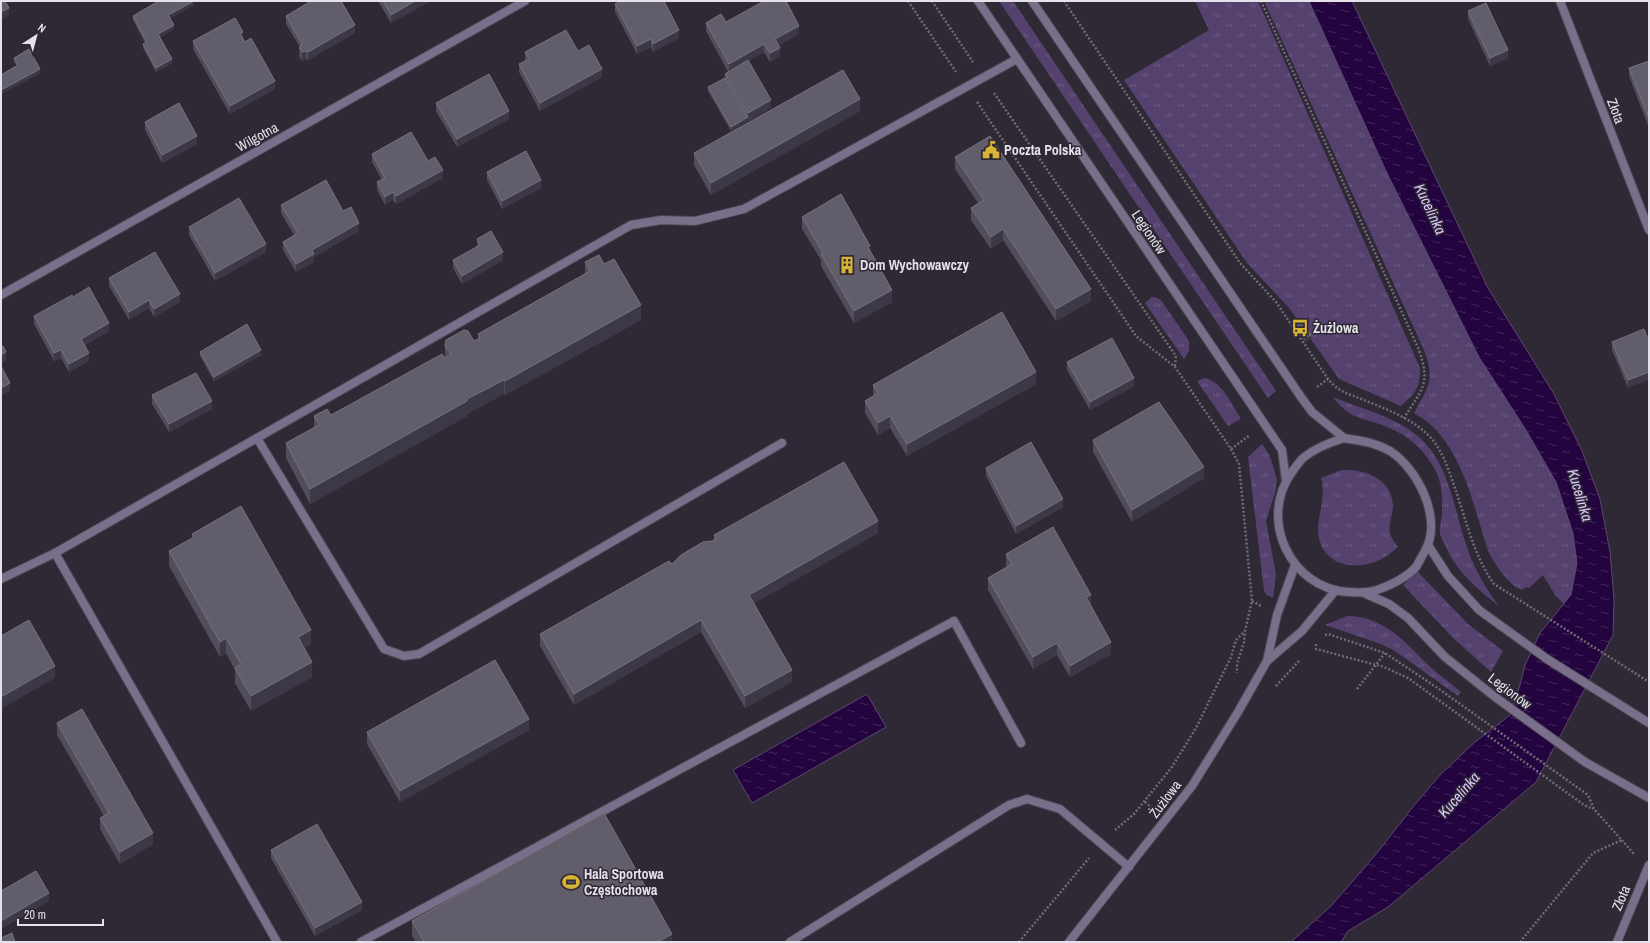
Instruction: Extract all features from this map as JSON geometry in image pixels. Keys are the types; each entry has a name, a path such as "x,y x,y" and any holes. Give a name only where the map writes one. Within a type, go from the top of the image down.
{"street":[{"name":"Wilgotna","path":"1,295 525,1"},
{"name":"Legionów","path":"978,1 1282,450 1286,482"},
{"path":"1032,1 1301,397 1312,412 1344,438"},
{"name":"Złota","path":"1560,1 1649,230"},
{"path":"1,579 55,553 631,225 661,220 695,221 744,209 1017,59"},
{"path":"257,438 384,649 404,656 419,654 782,442"},
{"path":"1344,438 1372,442 1390,451 1408,466 1423,488 1429,511 1430,529 1428,545 1416,567 1393,585 1366,594 1335,591 1313,581 1295,564 1284,545 1278,524 1279,502 1286,482 1302,459 1325,444 1344,438"},
{"path":"1428,545 1448,576 1479,610 1547,659 1649,723"},
{"path":"55,553 277,942"},
{"name":"Żużlowa","path":"1267,661 1276,615 1295,564"},
{"name":"Żużlowa","path":"1069,942 1192,786 1267,661 1302,631 1335,591"},
{"name":"Legionów","path":"1366,594 1389,604 1408,618 1445,656 1495,698 1585,762 1649,798"},
{"path":"361,942 954,621 1021,743"},
{"path":"790,942 1009,805 1027,799 1060,809 1129,867"},
{"name":"Złota","path":"1617,942 1649,865"}],"path":[{"path":"908,1 1136,336 1175,367 1231,449 1239,464 1252,594 1252,601 1245,631 1236,640 1231,657 1196,728 1172,767 1134,814 1111,834"},
{"path":"932,1 983,78 1176,356 1175,367"},
{"path":"1064,1 1240,263 1276,302 1328,379 1322,383"},
{"path":"1261,1 1420,350 1425,367 1425,382 1420,393 1404,418"},
{"path":"1231,449 1253,433"},
{"path":"1512,596 1649,682"},
{"path":"1322,636 1328,634 1385,653 1440,689 1588,795 1594,809 1636,856"},
{"path":"1316,639 1316,649 1392,670 1408,678 1584,805 1594,809"},
{"path":"1357,689 1385,653"},
{"path":"1520,942 1593,853 1622,840"},
{"path":"1019,942 1092,855"}],"green space":[{"path":"999,1 1013,1 1276,391 1268,398"},
{"path":"1195,1 1258,1 1420,368 1419,381 1416,390 1401,406 1339,379 1289,308 1247,263 1124,80 1209,30"},
{"path":"1264,1 1309,1 1386,171 1479,357 1526,430 1556,482 1573,533 1577,563 1571,595 1564,604 1555,595 1543,575 1529,588 1526,587 1522,590 1512,584 1502,574 1488,551 1463,474 1454,456 1443,439 1430,424 1414,413 1429,383 1429,369 1424,350"},
{"path":"1152,297 1161,300 1189,341 1189,351 1184,359 1145,303"},
{"path":"1205,378 1211,380 1222,389 1241,419 1228,426 1197,381"},
{"path":"1333,397 1375,413 1405,427 1426,444 1436,457 1449,487 1463,535 1477,572 1499,606 1475,586 1461,571 1449,554 1440,534 1442,491 1435,470 1426,456 1417,446 1400,433 1388,427 1349,413"},
{"path":"1262,444 1270,456 1277,480 1275,493 1266,521 1276,574 1273,598 1267,595 1264,591 1248,457"},
{"path":"1342,470 1359,471 1375,477 1382,482 1391,496 1393,505 1390,533 1392,539 1398,547 1387,556 1370,564 1346,565 1334,560 1326,553 1318,535 1323,488 1321,478"},
{"path":"1417,571 1468,624 1503,651 1491,672 1453,638 1403,585"},
{"path":"1347,616 1361,617 1386,627 1407,644 1436,672 1461,692 1458,696 1395,651 1381,644 1325,625"}],"water":[{"name":"Kucelinka","path":"1309,1 1352,1 1488,288 1554,394 1582,451 1600,499 1610,552 1614,599 1613,635 1536,782 1388,907 1348,931 1341,942 1291,942 1331,906 1377,853 1440,775 1475,742 1510,715 1525,665 1540,633 1571,595 1577,563 1573,533 1556,482 1526,430 1479,357 1386,171"},
{"path":"867,694 886,727 752,803 733,770"}],"building":[{"path":"1,1 5,1 9,8 1,12"},
{"path":"157,1 194,1 168,15 174,25 158,34 172,59 156,68 143,44 147,42 133,16"},
{"path":"311,1 341,1 355,25 308,52 302,52 299,48 302,44 286,16"},
{"path":"383,1 415,1 391,15"},
{"path":"621,1 664,1 679,30 653,44 651,39 637,46 615,4"},
{"path":"764,1 786,1 799,26 775,39 780,48 770,53 764,44 729,64 706,23 721,14 726,22"},
{"path":"1486,3 1508,50 1490,58 1468,11"},
{"path":"235,18 243,32 240,34 245,42 251,38 275,81 230,106 193,41"},
{"path":"566,30 578,51 589,45 602,69 540,103 519,64 529,59 525,52"},
{"path":"29,49 40,69 1,90 1,75 18,65 14,58"},
{"path":"748,60 771,100 748,113 725,74"},
{"path":"1649,61 1649,119 1629,68"},
{"path":"843,70 860,99 711,183 694,153"},
{"path":"489,74 509,111 457,139 436,103"},
{"path":"725,78 748,117 731,127 708,87"},
{"path":"179,103 197,136 162,155 145,122"},
{"path":"411,132 428,161 435,157 443,170 396,196 393,192 385,197 377,182 385,178 372,154"},
{"path":"990,136 1091,289 1056,309 1003,229 991,237 971,208 984,200 955,157"},
{"path":"526,151 541,180 502,201 487,172"},
{"path":"326,180 343,211 351,207 359,223 312,250 314,254 296,264 283,242 298,233 281,205"},
{"name":"Dom Wychowawczy","path":"841,194 870,246 868,247 892,290 854,311 821,254 823,253 802,217"},
{"path":"239,198 266,244 215,273 189,227"},
{"path":"491,231 503,252 462,276 453,260 480,245 477,239"},
{"path":"155,252 180,294 154,309 149,300 129,312 109,278"},
{"path":"599,255 604,264 614,259 641,305 505,381 504,380 467,399 467,401 310,489 286,443 319,425 314,416 327,409 331,415 442,354 445,358 451,355 445,346 446,340 464,330 468,331 474,341 480,338 478,334 590,271 585,262"},
{"path":"89,287 109,323 81,339 89,353 69,364 61,350 54,353 34,316 72,295 73,297"},
{"path":"1002,312 1036,372 907,444 890,416 878,423 865,401 878,393 873,385"},
{"path":"1301,319 1311,335 1305,338 1294,322"},
{"path":"247,324 261,350 214,377 200,352"},
{"path":"1644,329 1649,342 1649,372 1628,380 1612,342"},
{"path":"1112,338 1134,378 1090,402 1067,362"},
{"path":"3,346 6,352 1,355 1,347"},
{"path":"1,366 10,383 1,388"},
{"path":"196,373 212,401 169,424 152,395"},
{"path":"1159,402 1204,467 1132,510 1093,440"},
{"path":"1031,442 1063,499 1016,526 986,468"},
{"path":"844,462 878,521 749,595 792,670 745,696 701,620 574,694 540,634 669,561 672,564 681,555 703,542 716,539 714,535"},
{"path":"241,506 311,630 298,637 312,662 251,696 235,668 241,664 226,638 220,642 169,551 194,537 192,534"},
{"path":"1053,527 1091,595 1086,597 1111,642 1070,666 1057,643 1033,657 988,578 1012,564 1006,554"},
{"path":"29,620 55,666 1,697 1,636"},
{"path":"495,660 529,719 400,791 367,732"},
{"path":"82,709 153,833 120,852 100,818 109,813 57,723"},
{"name":"Hala Sportowa Częstochowa","path":"604,813 672,934 658,942 424,942 412,921"},
{"path":"317,824 362,902 315,928 271,850"},
{"path":"36,871 49,893 1,921 1,891"},
{"path":"12,933 15,942 1,942 1,938"}],"place":[{"name":"Poczta Polska","path":"991,150"},
{"name":"Dom Wychowawczy","path":"847,265"},
{"name":"Żużlowa","path":"1300,328"},
{"name":"Hala Sportowa Częstochowa","path":"571,882"}]}
